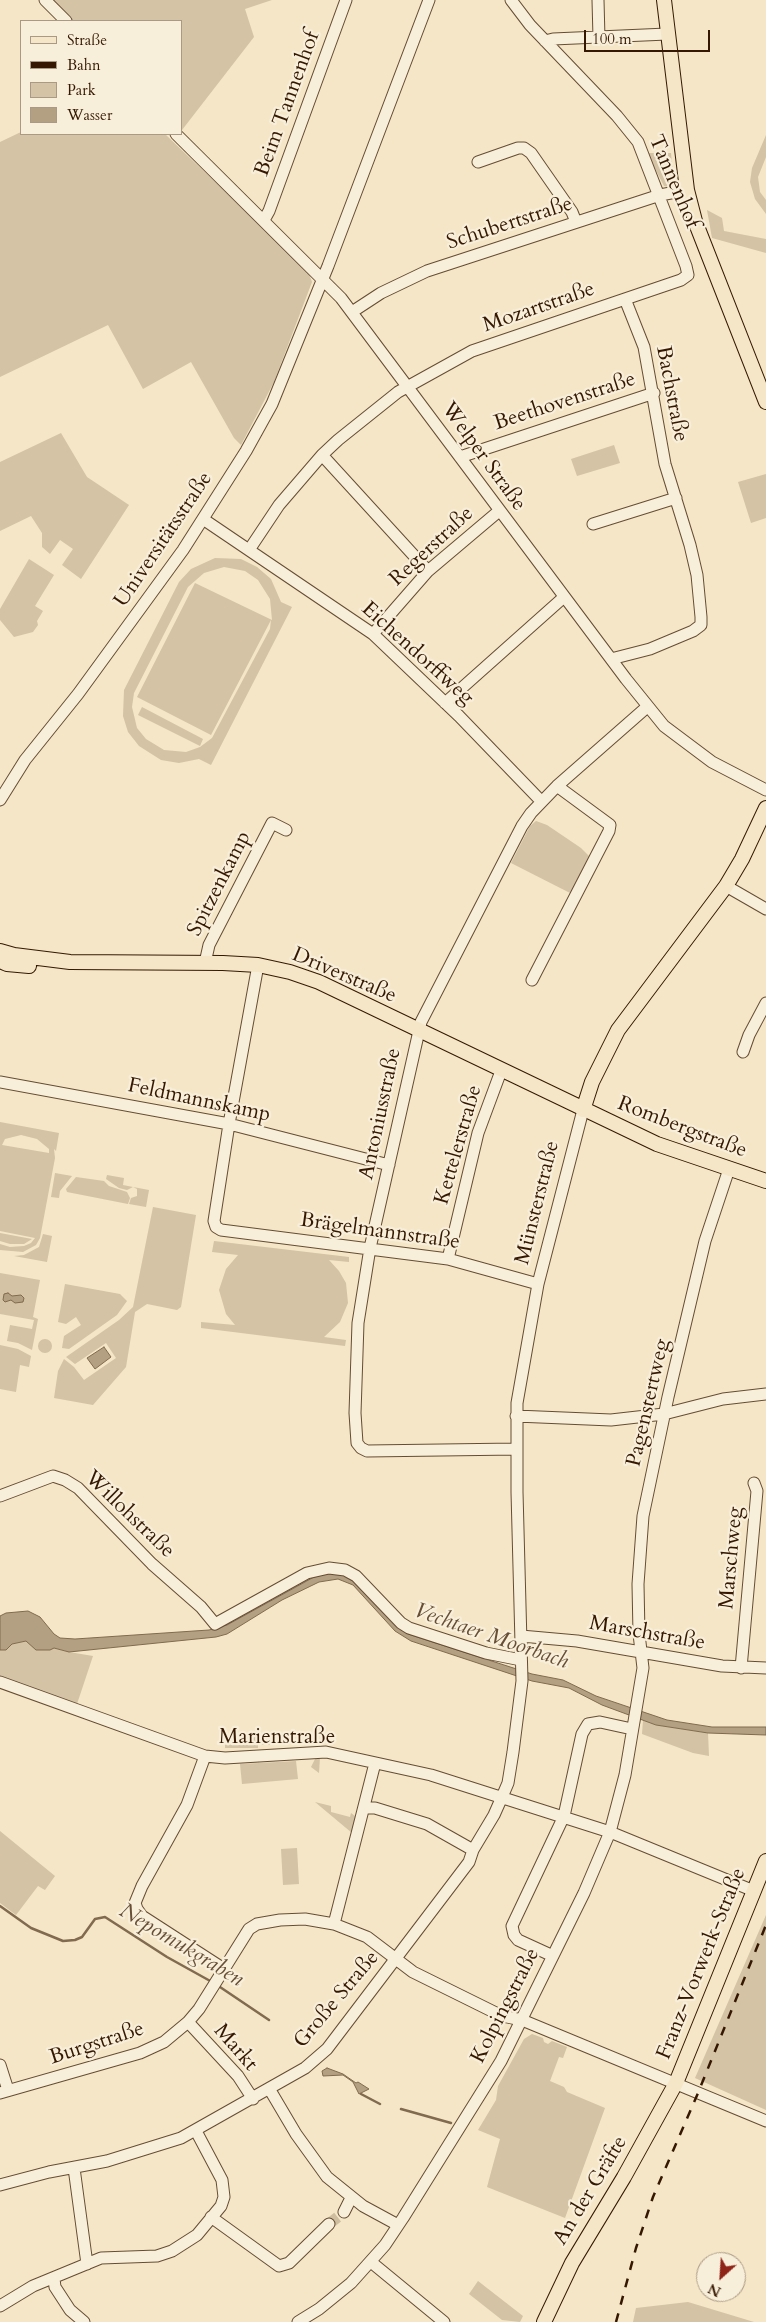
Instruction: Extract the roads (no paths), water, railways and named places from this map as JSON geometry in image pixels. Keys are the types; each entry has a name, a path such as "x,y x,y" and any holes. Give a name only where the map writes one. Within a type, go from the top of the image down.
{"main road":[{"path":"664,0 688,190 695,220 766,402"},
{"name":"Münsterstraße","path":"583,1110 592,1082 618,1030 726,886 742,859 766,808"},
{"name":"Driverstraße","path":"0,951 14,955 70,962 258,965 290,972 319,982 583,1110"},
{"name":"Driverstraße","path":"2,964 56,966 70,962"},
{"name":"Rombergstraße","path":"583,1110 657,1144 766,1181"},
{"name":"Franz-Vorwerk-Straße","path":"676,2083 766,1861"},
{"name":"An der Gräfte","path":"544,2322 572,2263 624,2178 676,2083"}],"street":[{"path":"45,0 65,20"},
{"name":"Beim Tannenhof","path":"264,220 269,211 346,0"},
{"path":"323,280 429,0"},
{"name":"Tannenhof","path":"511,0 545,42 629,130 638,142 660,196 688,275"},
{"path":"598,0 599,38"},
{"path":"545,42 553,39 667,34"},
{"name":"Welper Straße","path":"177,135 264,220 352,312 499,511 647,707 664,726 687,745 721,767 766,790"},
{"path":"478,162 518,148 524,148 531,153 572,212 576,222"},
{"name":"Schubertstraße","path":"352,312 381,293 427,271 576,222 660,196 688,190"},
{"name":"Mozartstraße","path":"249,550 279,505 322,455 364,418 408,387 472,351 681,280 688,275"},
{"name":"Universitätsstraße","path":"0,800 25,760 123,634 203,519 246,452 272,404 323,280"},
{"name":"Bachstraße","path":"611,659 673,640 693,631 701,625 697,575 690,545 665,464 654,393 644,347 625,299"},
{"name":"Beethovenstraße","path":"460,457 654,393"},
{"path":"322,455 428,572"},
{"path":"593,524 676,498"},
{"name":"Regerstraße","path":"373,634 428,572 499,511"},
{"name":"Eichendorffweg","path":"203,519 373,634 541,801"},
{"path":"444,703 564,597"},
{"name":"Antoniusstraße","path":"516,1449 367,1451 357,1443 355,1413 358,1323 370,1248 420,1022 522,826 541,801 647,707"},
{"path":"532,980 609,831 610,825 557,786"},
{"name":"Spitzenkamp","path":"205,963 209,945 272,823 286,830"},
{"path":"726,886 764,904"},
{"path":"229,1124 258,965"},
{"path":"743,1052 749,1035 766,1003"},
{"name":"Kettelerstraße","path":"448,1259 478,1133 501,1071"},
{"name":"Feldmannskamp","path":"0,1082 229,1124 389,1165"},
{"name":"Münsterstraße","path":"521,1664 516,1416 538,1284 583,1110"},
{"name":"Brägelmannstraße","path":"229,1124 214,1221 216,1227 221,1230 448,1259 538,1284"},
{"name":"Pagenstertweg","path":"640,1652 638,1584 643,1516 664,1414 705,1241 729,1169"},
{"path":"516,1416 603,1420 664,1414 723,1399 766,1394"},
{"name":"Willohstraße","path":"0,1496 53,1476 65,1480 78,1488 152,1564 201,1607 215,1624 307,1574 329,1568 344,1570 356,1576 401,1623 409,1628 521,1664"},
{"name":"Marschweg","path":"741,1668 757,1491 754,1483"},
{"name":"Marschstraße","path":"521,1636 578,1641 741,1668 766,1668"},
{"name":"Kolpingstraße","path":"298,2322 330,2301 371,2262 398,2225 501,2061 522,2020 584,1894 610,1832 625,1775 643,1668 640,1652"},
{"name":"Große Straße","path":"0,2185 49,2172 135,2154 196,2131 206,2123 270,2090 305,2068 327,2049 470,1862 473,1850 494,1815 502,1797 510,1770 522,1681 521,1664"},
{"name":"Marienstraße","path":"0,1682 205,1756 225,1758 326,1752 431,1775 610,1832 754,1891"},
{"path":"553,1956 518,1940 514,1935 512,1926 564,1816 582,1734 588,1724 600,1722 632,1726"},
{"path":"205,1756 187,1805 137,1897 136,1909 150,1921 224,1970"},
{"path":"334,1924 375,1763"},
{"path":"364,1808 375,1808 427,1824 473,1850"},
{"name":"Burgstraße","path":"4,2092 140,2053 164,2042 188,2022 215,1985 242,1937 257,1924 280,1920 305,1919 334,1924 367,1937 413,1972 502,2016 522,2020 766,2121"},
{"name":"Markt","path":"188,2022 238,2076 253,2099"},
{"path":"0,2065 4,2092"},
{"path":"270,2090 312,2158 327,2177 351,2198 398,2225"},
{"path":"0,2306 33,2286 54,2279 101,2258 157,2256 172,2251 197,2235 221,2206 224,2197 224,2187 196,2131"},
{"path":"74,2168 86,2264"},
{"path":"344,2212 351,2198"},
{"path":"211,2217 280,2266 289,2263 329,2224"},
{"path":"371,2262 444,2322"},
{"path":"54,2279 55,2287 70,2310 84,2322"}],"water":[{"path":"8,1293 12,1296 21,1295 24,1298 23,1302 15,1303 11,1300 5,1302 3,1300 4,1294"},
{"path":"104,1347 111,1357 95,1369 87,1358"},
{"path":"330,1573 348,1576 408,1634 532,1674 563,1680 596,1696 667,1720 712,1727 766,1727 766,1735 708,1733 656,1725 602,1705 569,1688 532,1681 411,1641 395,1631 353,1585 338,1579 319,1582 282,1600 227,1634 216,1637 69,1652 54,1648 50,1650 36,1650 26,1641 12,1644 6,1650 0,1650 0,1616 6,1613 28,1611 40,1617 54,1634 60,1638 75,1639 209,1630 227,1625 314,1577"},
{"path":"327,2068 343,2074 369,2089 359,2094 353,2082 343,2075 323,2076 322,2071"}],"waterway":[{"name":"Nepomukgraben","path":"0,1906 31,1928 63,1941 82,1937 95,1919 105,1917 167,1957 212,1982"},
{"name":"Nepomukgraben","path":"217,1985 269,2020"},
{"name":"Nepomukgraben","path":"361,2094 380,2104"},
{"path":"401,2109 451,2123"}],"tunnel":[{"path":"329,2224 344,2212"}],"railway":[{"path":"616,2322 636,2248 653,2197 698,2093 766,1925"}],"water label":[{"name":"Vechtaer Moorbach","path":"491,1637"}]}
